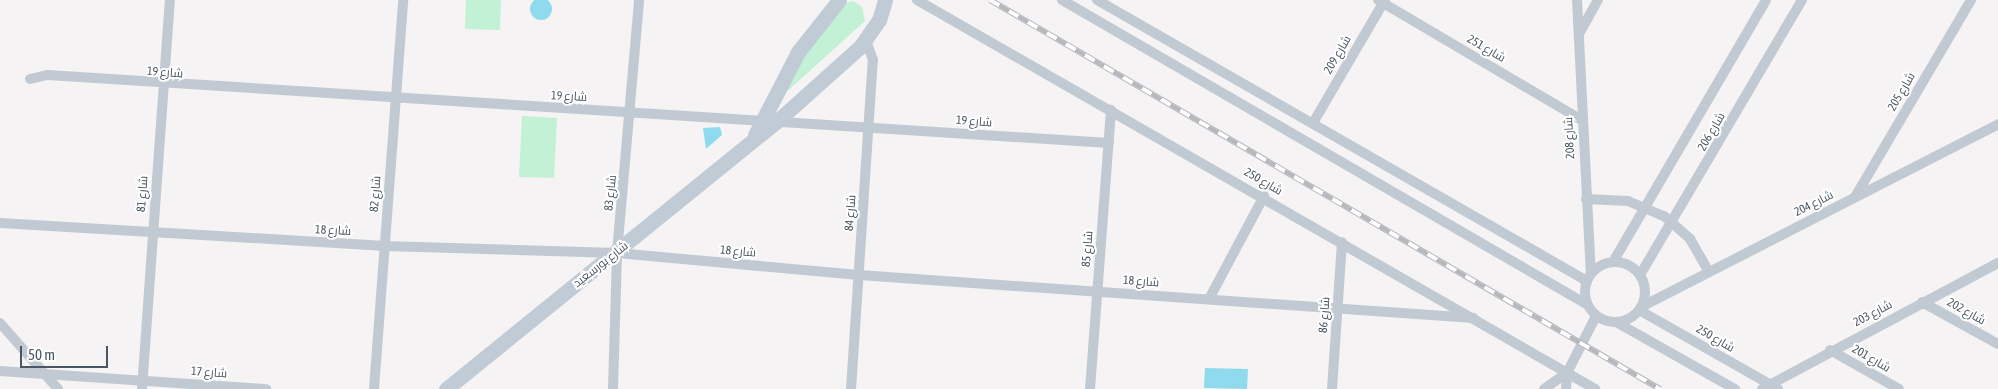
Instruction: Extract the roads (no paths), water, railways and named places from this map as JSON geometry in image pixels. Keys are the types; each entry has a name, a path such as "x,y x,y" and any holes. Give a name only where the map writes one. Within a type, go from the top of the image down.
{"main road":[{"name":"شارع بورسعيد","path":"769,122 798,52 839,0"},
{"name":"شارع بورسعيد","path":"446,389 617,253 754,139 769,122 866,41 885,0"}],"street":[{"name":"شارع 81","path":"142,385 170,0"},
{"name":"شارع 82","path":"374,389 403,0"},
{"name":"شارع 83","path":"613,389 617,253 631,113 639,0"},
{"name":"شارع 250","path":"917,0 1264,196 1595,389"},
{"path":"1062,0 1588,305 1596,316 1616,322 1735,389"},
{"path":"1097,0 1589,277"},
{"name":"شارع 208","path":"1577,0 1589,277"},
{"path":"1578,35 1598,0"},
{"name":"شارع 206","path":"1613,262 1647,207 1766,0"},
{"name":"شارع 206","path":"1640,275 1674,224 1802,0"},
{"name":"شارع 205","path":"1855,198 1971,0"},
{"name":"شارع 209","path":"1313,123 1382,1"},
{"name":"شارع 251","path":"1382,1 1582,120"},
{"name":"شارع 84","path":"851,389 873,60 866,41"},
{"name":"شارع 19","path":"30,79 48,75 164,86 1109,143"},
{"name":"شارع 85","path":"1090,389 1111,110"},
{"name":"شارع 204","path":"1640,308 1998,124"},
{"path":"1209,300 1264,196"},
{"path":"1586,199 1606,198 1647,207 1674,224 1690,239 1709,272"},
{"name":"شارع 18","path":"0,222 385,246 617,253 859,275 1473,318"},
{"name":"شارع 86","path":"1332,389 1342,242"},
{"path":"1589,277 1613,262 1628,264 1640,275 1645,294 1640,308 1616,322"},
{"name":"شارع 203","path":"1764,386 1998,263"},
{"path":"1588,305 1589,277"},
{"name":"شارع 202","path":"1922,302 1998,344"},
{"name":"شارع 250","path":"1640,308 1764,386 1778,389"},
{"path":"1566,389 1567,373 1596,316"},
{"path":"0,324 58,389"},
{"name":"شارع 201","path":"1830,350 1899,389"},
{"name":"شارع 17","path":"0,371 142,385 266,389"},
{"path":"1544,389 1567,373"}],"water":[{"path":"541,-2 551,5 552,9 545,19 541,20 531,13 530,9 537,-1"},
{"path":"720,127 722,135 706,149 703,128"},
{"path":"1205,368 1248,369 1247,389 1204,388"}],"railway":[{"path":"990,0 1660,389"}]}
